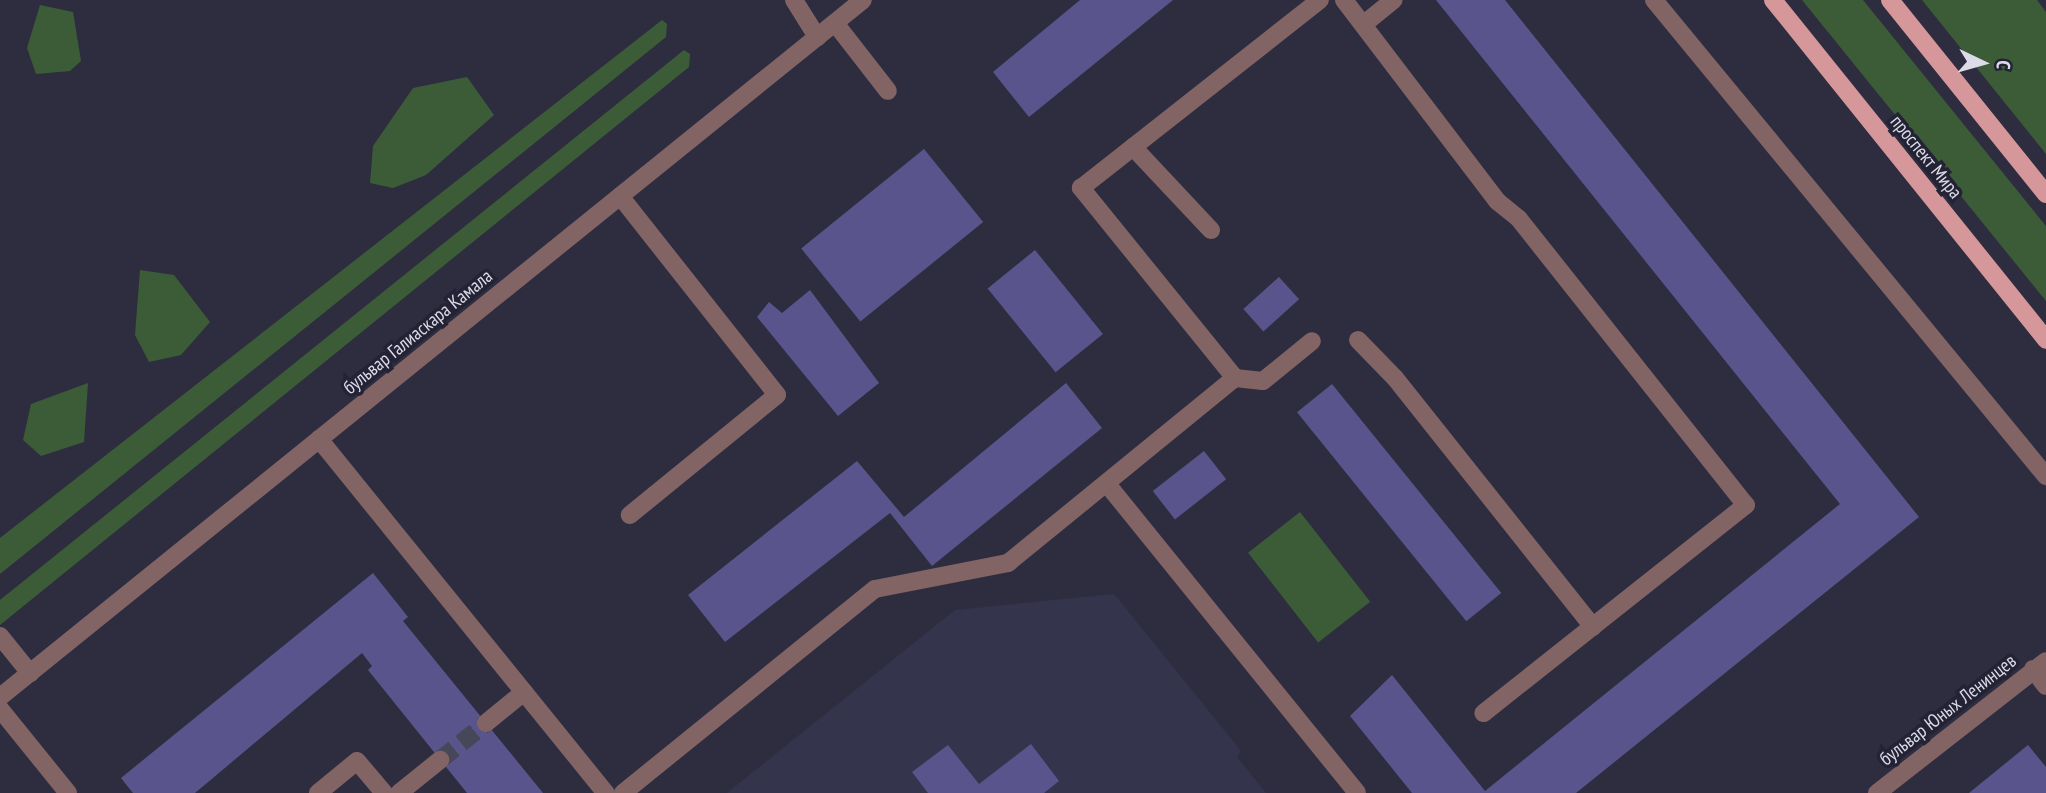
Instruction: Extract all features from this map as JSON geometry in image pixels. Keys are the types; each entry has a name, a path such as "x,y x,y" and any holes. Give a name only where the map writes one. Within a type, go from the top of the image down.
{"main road":[{"name":"проспект Мира","path":"1773,0 2046,340"},
{"path":"1890,0 2046,194"}],"street":[{"path":"793,0 817,37"},
{"name":"бульвар Галиаскара Камала","path":"0,697 863,0"},
{"path":"1312,341 1263,381 1235,378 1081,188 1321,0"},
{"path":"1344,0 1497,201 1519,219 1746,505 1484,713"},
{"path":"1364,24 1395,0"},
{"path":"1654,0 2046,476"},
{"path":"835,23 888,91"},
{"path":"1133,147 1211,230"},
{"path":"620,196 777,396 630,515"},
{"path":"1358,340 1395,377 1593,627"},
{"path":"623,793 875,589 1008,563 1235,378"},
{"path":"319,439 606,793"},
{"path":"1107,484 1357,793"},
{"path":"0,636 30,673"},
{"path":"2039,665 2046,686"},
{"name":"бульвар Юных Ленинцев","path":"1877,793 2039,665"},
{"path":"486,723 524,692"},
{"path":"0,709 68,793"},
{"path":"399,793 440,760"},
{"path":"318,793 357,761 384,793"}],"shaded area":[{"path":"1114,594 1241,751 1237,757 1266,793 727,793 955,610"}],"green space":[{"path":"1802,0 1863,0 2046,226 2046,301"},
{"path":"1922,0 2037,0 2046,12 2046,154"},
{"path":"40,5 73,12 81,61 70,71 36,74 27,48"},
{"path":"662,20 667,24 666,37 0,574 0,538"},
{"path":"684,50 690,54 689,67 0,625 0,600"},
{"path":"467,77 494,115 426,175 393,188 370,183 373,146 413,88"},
{"path":"140,270 174,275 210,322 181,355 149,362 135,335"},
{"path":"88,383 84,442 41,456 23,440 31,404"},
{"path":"1300,512 1370,602 1318,642 1248,553"}],"building":[{"path":"1080,0 1173,0 1029,117 993,72"},
{"path":"1436,0 1505,0 1919,517 1576,793 1412,793 1350,716 1392,675 1485,791 1840,504"},
{"path":"924,149 983,222 860,321 801,248"},
{"path":"1035,250 1103,334 1056,372 988,288"},
{"path":"1279,277 1299,299 1263,331 1243,309"},
{"path":"810,290 879,383 838,416 757,317 769,302 782,313"},
{"path":"1066,383 1102,428 932,566 890,513 725,642 688,595 857,461 904,517"},
{"path":"1332,384 1501,593 1466,621 1297,412"},
{"path":"1204,451 1226,479 1175,519 1153,491"},
{"path":"373,573 408,617 403,621 543,793 467,793 368,670 372,666 362,653 195,793 133,793 121,778"},
{"path":"1031,744 1059,781 1044,793 928,793 912,772 948,745 979,784"},
{"path":"2028,745 2046,767 2046,793 1969,793"}],"tunnel":[{"path":"440,760 486,723"}]}
